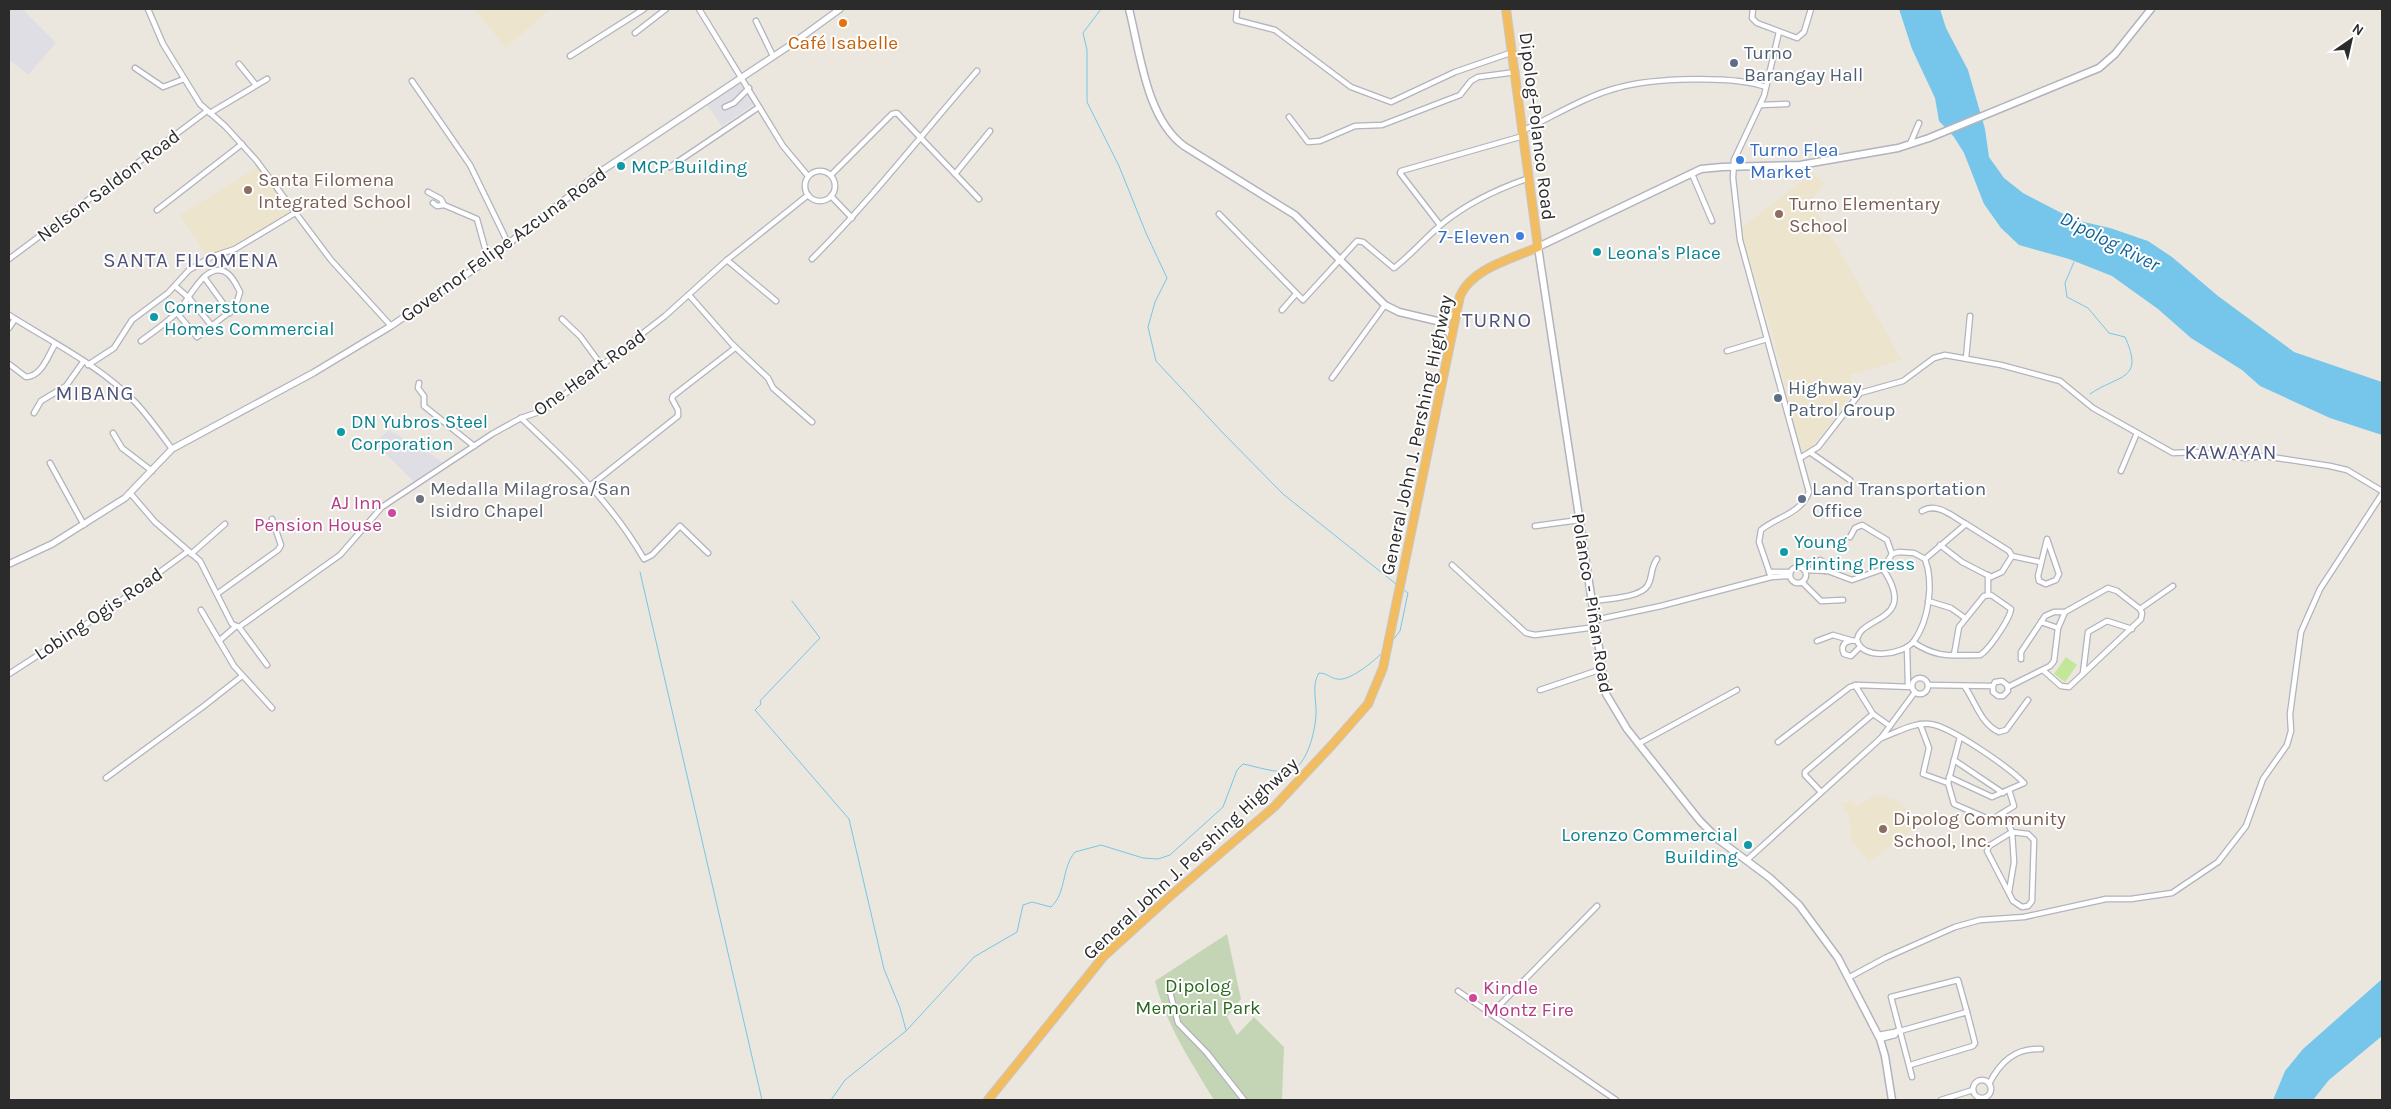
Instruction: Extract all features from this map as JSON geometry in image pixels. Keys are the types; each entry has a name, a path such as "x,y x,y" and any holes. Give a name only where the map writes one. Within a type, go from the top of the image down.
{"highway":[{"name":"Dipolog-Polanco Road","path":"1506,9 1516,72 1538,247"},
{"name":"General John J. Pershing Highway","path":"988,1100 1104,956 1274,807 1368,704 1383,668 1454,316 1460,296 1470,280 1538,247"}],"main road":[{"path":"1129,9 1153,102 1170,134 1184,146 1287,209 1385,305 1399,312 1437,321 1454,316"},
{"name":"General John J. Pershing Highway","path":"1538,247 1692,174 1711,167 1800,165 1910,145 1929,138 2099,68 2115,54 2151,9"},
{"name":"Polanco - Piñan Road","path":"1538,247 1603,685 1611,705 1638,744 1708,829 1799,904 1838,958 1879,1037 1885,1056 1892,1100"},
{"path":"1437,321 1451,335"}],"street":[{"path":"148,9 163,44 184,80 208,112 242,144 353,286 391,326"},
{"path":"570,56 644,9"},
{"path":"634,32 666,9"},
{"path":"699,9 742,76 783,146 808,176"},
{"name":"Governor Felipe Azcuna Road","path":"9,564 52,544 131,494 172,449 313,373 391,326 488,259 603,170 840,9"},
{"path":"1237,9 1236,20 1274,30 1351,87 1392,102 1455,72 1513,52"},
{"path":"1752,9 1754,20 1797,38 1802,36 1811,9"},
{"path":"756,21 773,56"},
{"path":"1770,575 1759,537 1764,527 1790,514 1807,498 1808,484 1739,234 1732,166 1761,105 1779,32"},
{"path":"239,64 256,85"},
{"path":"135,68 163,86 184,80"},
{"path":"812,259 852,218 977,71"},
{"path":"1289,117 1308,142 1315,143 1354,126 1382,125 1460,95 1471,81 1478,77 1516,72"},
{"name":"Nelson Saldon Road","path":"9,258 208,112 267,79"},
{"path":"1440,225 1400,174 1401,170 1523,134 1604,93 1624,86 1731,79 1766,87"},
{"path":"412,81 470,165 508,243"},
{"path":"725,107 734,103 749,88"},
{"path":"1761,105 1787,104"},
{"path":"670,167 759,107"},
{"path":"832,176 892,114 899,115 979,199"},
{"path":"1910,145 1919,123"},
{"path":"955,174 990,131"},
{"path":"157,210 242,144"},
{"path":"820,170 832,176 835,188 831,196 820,201 808,195 805,184 808,176 820,170"},
{"path":"1692,174 1712,221"},
{"path":"1219,214 1296,294 1304,299 1355,243 1361,241 1394,268 1440,225 1489,192 1529,178"},
{"path":"428,192 441,199 444,205"},
{"name":"One Heart Road","path":"219,641 340,555 382,507 474,446 521,418 542,411 602,366 689,295 727,260 808,195"},
{"path":"831,196 852,218"},
{"path":"433,203 437,206 444,205 477,219 488,259"},
{"path":"88,365 114,348 132,320 198,264 235,249 295,213"},
{"path":"727,260 776,301"},
{"path":"141,341 177,313 189,298 199,280 204,277 222,270 229,274 240,292 235,308 198,337 177,313"},
{"path":"204,277 230,313"},
{"path":"174,286 189,298 212,326"},
{"path":"1282,310 1296,294"},
{"path":"689,295 735,348 768,378 773,388 812,422"},
{"path":"1332,378 1385,305"},
{"path":"9,315 88,365 136,403 172,449"},
{"path":"1966,358 1970,316"},
{"path":"9,328 15,319"},
{"path":"562,320 580,336 602,366"},
{"path":"1727,351 1767,339"},
{"path":"9,364 26,377 30,377 40,371 55,344"},
{"path":"591,485 678,416 678,410 672,399 673,396 735,348"},
{"path":"1800,458 1811,453 1827,436 1860,393 1903,381 1941,356 1966,358 2060,381 2093,408 2173,453 2196,452 2245,458 2264,456 2330,466 2347,470 2382,493 2320,589 2300,632 2290,714 2291,731 2287,745 2263,779 2246,826 2218,862 2172,893 2131,899 2106,899 2024,917 1980,920 1955,927 1885,958 1848,978"},
{"path":"34,412 41,401 66,386 83,362"},
{"path":"418,383 418,388 424,396 424,406 474,446"},
{"path":"521,418 591,485 625,527 644,559 652,555 680,526 708,553"},
{"path":"113,433 122,448 152,471"},
{"path":"2121,471 2137,433"},
{"path":"1811,453 1850,480"},
{"path":"50,463 84,524"},
{"path":"131,494 147,514 200,561 237,627 267,664"},
{"path":"1922,511 1935,507 1966,524 2008,551 2012,556 2040,562"},
{"path":"217,594 278,550 281,545 272,519"},
{"path":"1535,526 1579,520"},
{"name":"Lobing Ogis Road","path":"9,674 108,610 189,553 225,524"},
{"path":"1925,559 1966,524"},
{"path":"1850,537 1855,528 1862,525 1887,540 1892,554"},
{"path":"2047,539 2059,574 2056,580 2046,584 2039,581 2040,562 2047,539"},
{"path":"1940,545 1962,562 1988,575 1997,576 2012,556"},
{"path":"1452,565 1526,633 1535,635 1595,623 1770,575 1790,574 1797,566 1805,570 1826,571 1852,580 1883,569 1892,554 1905,551 1925,559"},
{"path":"1592,601 1641,593 1648,586 1651,569 1657,559"},
{"path":"1883,569 1895,589 1894,600 1883,618 1860,632 1857,641 1860,647 1869,652 1886,653 1906,647 1913,642 1928,601 1931,580 1925,559"},
{"path":"1813,570 1814,564 1820,560 1825,563 1826,571"},
{"path":"1802,582 1806,577 1805,570"},
{"path":"1790,574 1794,582 1802,582 1821,600 1843,600"},
{"path":"1954,655 1957,633 1965,618 1988,594 1988,575"},
{"path":"2140,609 2173,586"},
{"path":"2021,659 2021,652 2040,622 2049,613 2065,612 2108,588 2117,590 2140,609 2143,616 2132,629 2067,688 2044,671"},
{"path":"1913,642 1929,653 1954,655 1984,653 2011,614 2008,605 1988,594"},
{"path":"1928,601 1951,608 1965,618"},
{"path":"201,610 242,676 272,708"},
{"path":"1993,686 1993,692 2000,696 2006,693 2008,687 2044,671 2054,661 2058,628 2065,612"},
{"path":"2083,673 2086,636 2091,629 2107,621 2132,629"},
{"path":"2040,622 2058,628"},
{"path":"1817,641 1833,635 1857,641"},
{"path":"1850,640 1845,642 1843,647 1843,651 1847,656 1855,654 1860,647"},
{"path":"1906,647 1910,686 1915,692 1923,694 1928,685"},
{"path":"1540,690 1602,669"},
{"path":"106,778 242,676"},
{"path":"1778,742 1855,685 1910,686 1919,679 1926,681 1928,685 1965,687 1993,686 1999,681 2004,682 2008,687"},
{"path":"1855,685 1873,714 1890,726"},
{"path":"1965,687 1976,703 1984,723 1999,732 2006,730 2028,700"},
{"path":"1638,744 1736,690"},
{"path":"1747,860 1881,738 1915,692"},
{"path":"1821,792 1805,775 1806,772 1873,714"},
{"path":"1881,738 1920,724 1944,727 2024,782 1992,797 1949,777"},
{"path":"1920,724 1929,748 1923,774 1948,783"},
{"path":"1960,737 1948,783 1955,805 1989,820 2015,804 2010,790"},
{"path":"1954,760 2003,793"},
{"path":"2003,813 2012,832 2014,862 2009,892"},
{"path":"2012,832 2028,834 2034,840 2031,904 2022,907 2016,905 1987,850 1989,846 2012,832"},
{"path":"1491,1014 1597,906"},
{"path":"1910,1065 1973,1046 1975,1043 1957,980 1892,996 1890,999 1912,1076"},
{"path":"1458,991 1616,1100"},
{"path":"1170,992 1178,1023 1206,1053 1244,1100"},
{"path":"1879,1037 1895,1035 1899,1031 1967,1012"},
{"path":"1989,1084 2002,1064 2017,1052 2041,1049"},
{"path":"1979,1081 1985,1081 1989,1084 1991,1090 1988,1095 1980,1099 1973,1090 1974,1084 1979,1081"},
{"path":"1941,1100 1973,1090"}],"shaded area":[{"path":"9,9 22,9 56,43 28,75 9,59"},
{"path":"474,9 550,9 506,48"},
{"path":"737,81 739,84 743,82 756,103 722,126 705,102"},
{"name":"Santa Filomena Integrated School","path":"258,167 292,213 251,238 208,258 180,215"},
{"path":"1812,173 1825,183 1811,201 1902,360 1850,375 1855,391 1809,451 1803,453 1799,446 1772,331 1752,270 1741,228"},
{"path":"389,430 442,462 414,482 374,442"},
{"name":"Dipolog Community School, Inc.","path":"1882,795 1899,801 1919,825 1869,862 1849,837 1852,833 1848,814 1840,803 1845,804 1850,800 1856,807 1874,796"}],"green space":[{"path":"2066,657 2077,665 2065,682 2054,674"},
{"name":"Dipolog Memorial Park","path":"1227,934 1241,999 1227,1017 1237,1035 1254,1017 1284,1047 1282,1100 1214,1100 1172,1028 1160,997 1155,981"}],"water":[{"name":"Dipolog River","path":"1899,9 1940,9 1946,28 1968,70 1985,129 1989,157 2004,178 2023,193 2075,220 2110,228 2148,241 2172,257 2218,296 2294,352 2382,382 2382,435 2330,418 2260,386 2242,370 2191,338 2158,309 2112,276 2069,259 2019,245 2001,228 1984,204 1964,153 1954,137 1939,121 1935,98 1912,49"},
{"path":"2382,979 2382,1036 2329,1080 2313,1100 2273,1100 2285,1071 2303,1049"}],"waterway":[{"path":"1101,9 1083,33 1087,50 1087,102 1119,166 1146,233 1167,278 1155,302 1148,327 1156,361 1283,494 1396,584"},
{"path":"2074,262 2065,283 2067,297 2088,308 2109,333 2125,337 2132,362 2126,374 2090,394"},
{"path":"640,572 762,1100"},
{"path":"1393,640 1400,631 1408,593 1404,590"},
{"path":"792,601 820,638 760,701 761,704 755,710 849,819 884,969 900,1008 906,1030"},
{"path":"831,1100 845,1080 906,1031 974,957 1017,932 1023,905 1032,902 1051,907 1060,894 1068,866 1075,852 1101,845 1143,858 1158,859 1170,855 1223,807 1237,770 1243,764 1284,772 1295,768 1301,763 1309,748 1314,730 1316,715 1315,683 1319,673 1332,678 1342,679 1361,670 1382,653"}],"place":[{"name":"Café Isabelle","path":"843,23"},
{"name":"Turno Barangay Hall","path":"1734,63"},
{"name":"Turno Flea Market","path":"1740,160"},
{"name":"MCP Building","path":"621,166"},
{"name":"Santa Filomena Integrated School","path":"248,190"},
{"name":"Turno Elementary School","path":"1779,214"},
{"name":"7-Eleven","path":"1520,236"},
{"name":"Leona's Place","path":"1597,252"},
{"name":"Cornerstone Homes Commercial","path":"154,317"},
{"name":"Highway Patrol Group","path":"1778,398"},
{"name":"DN Yubros Steel Corporation","path":"341,432"},
{"name":"Medalla Milagrosa/San Isidro Chapel","path":"420,499"},
{"name":"Land Transportation Office","path":"1802,499"},
{"name":"AJ Inn Pension House","path":"392,513"},
{"name":"Young Printing Press","path":"1784,552"},
{"name":"Dipolog Community School, Inc.","path":"1883,829"},
{"name":"Lorenzo Commercial Building","path":"1748,845"},
{"name":"Kindle Montz Fire","path":"1473,998"}],"district":[{"name":"SANTA FILOMENA","path":"191,260"},
{"name":"TURNO","path":"1497,320"},
{"name":"MIBANG","path":"95,393"},
{"name":"KAWAYAN","path":"2231,452"}]}
